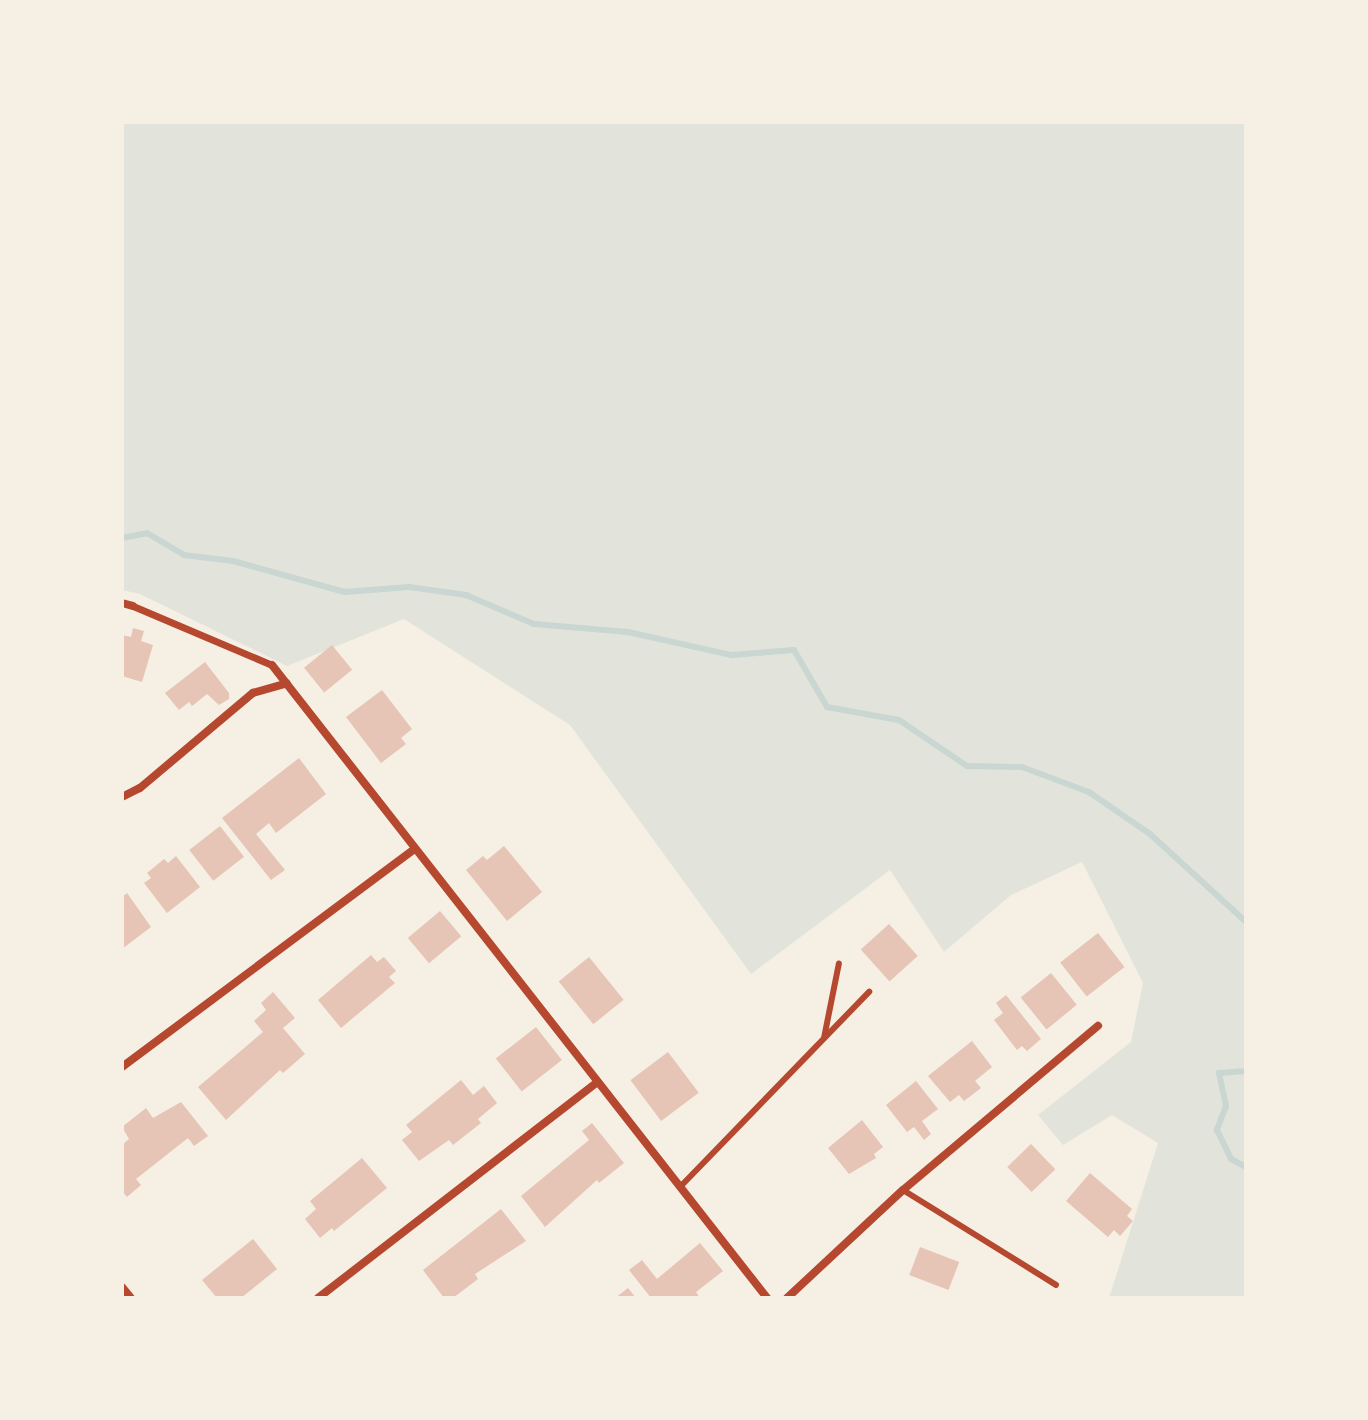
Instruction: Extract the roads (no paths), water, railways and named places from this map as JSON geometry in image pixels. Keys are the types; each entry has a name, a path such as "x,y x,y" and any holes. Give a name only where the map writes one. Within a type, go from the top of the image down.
{"street":[{"path":"122,603 272,665 767,1298"},
{"path":"122,797 140,788 253,693 287,683"},
{"path":"122,1067 414,849"},
{"path":"787,1298 903,1190 1098,1026"},
{"path":"318,1298 597,1082"},
{"path":"122,1287 131,1298"}],"lane":[{"path":"824,1039 839,963"},
{"path":"680,1187 869,992"},
{"path":"903,1190 1056,1285"}],"waterway":[{"path":"122,538 147,533 184,555 233,561 345,592 409,587 466,595 534,624 628,632 731,655 794,650 827,707 899,720 967,766 1022,767 1089,792 1150,834 1246,922"},
{"path":"1246,1071 1219,1073 1226,1106 1217,1130 1231,1159 1246,1167"}]}
